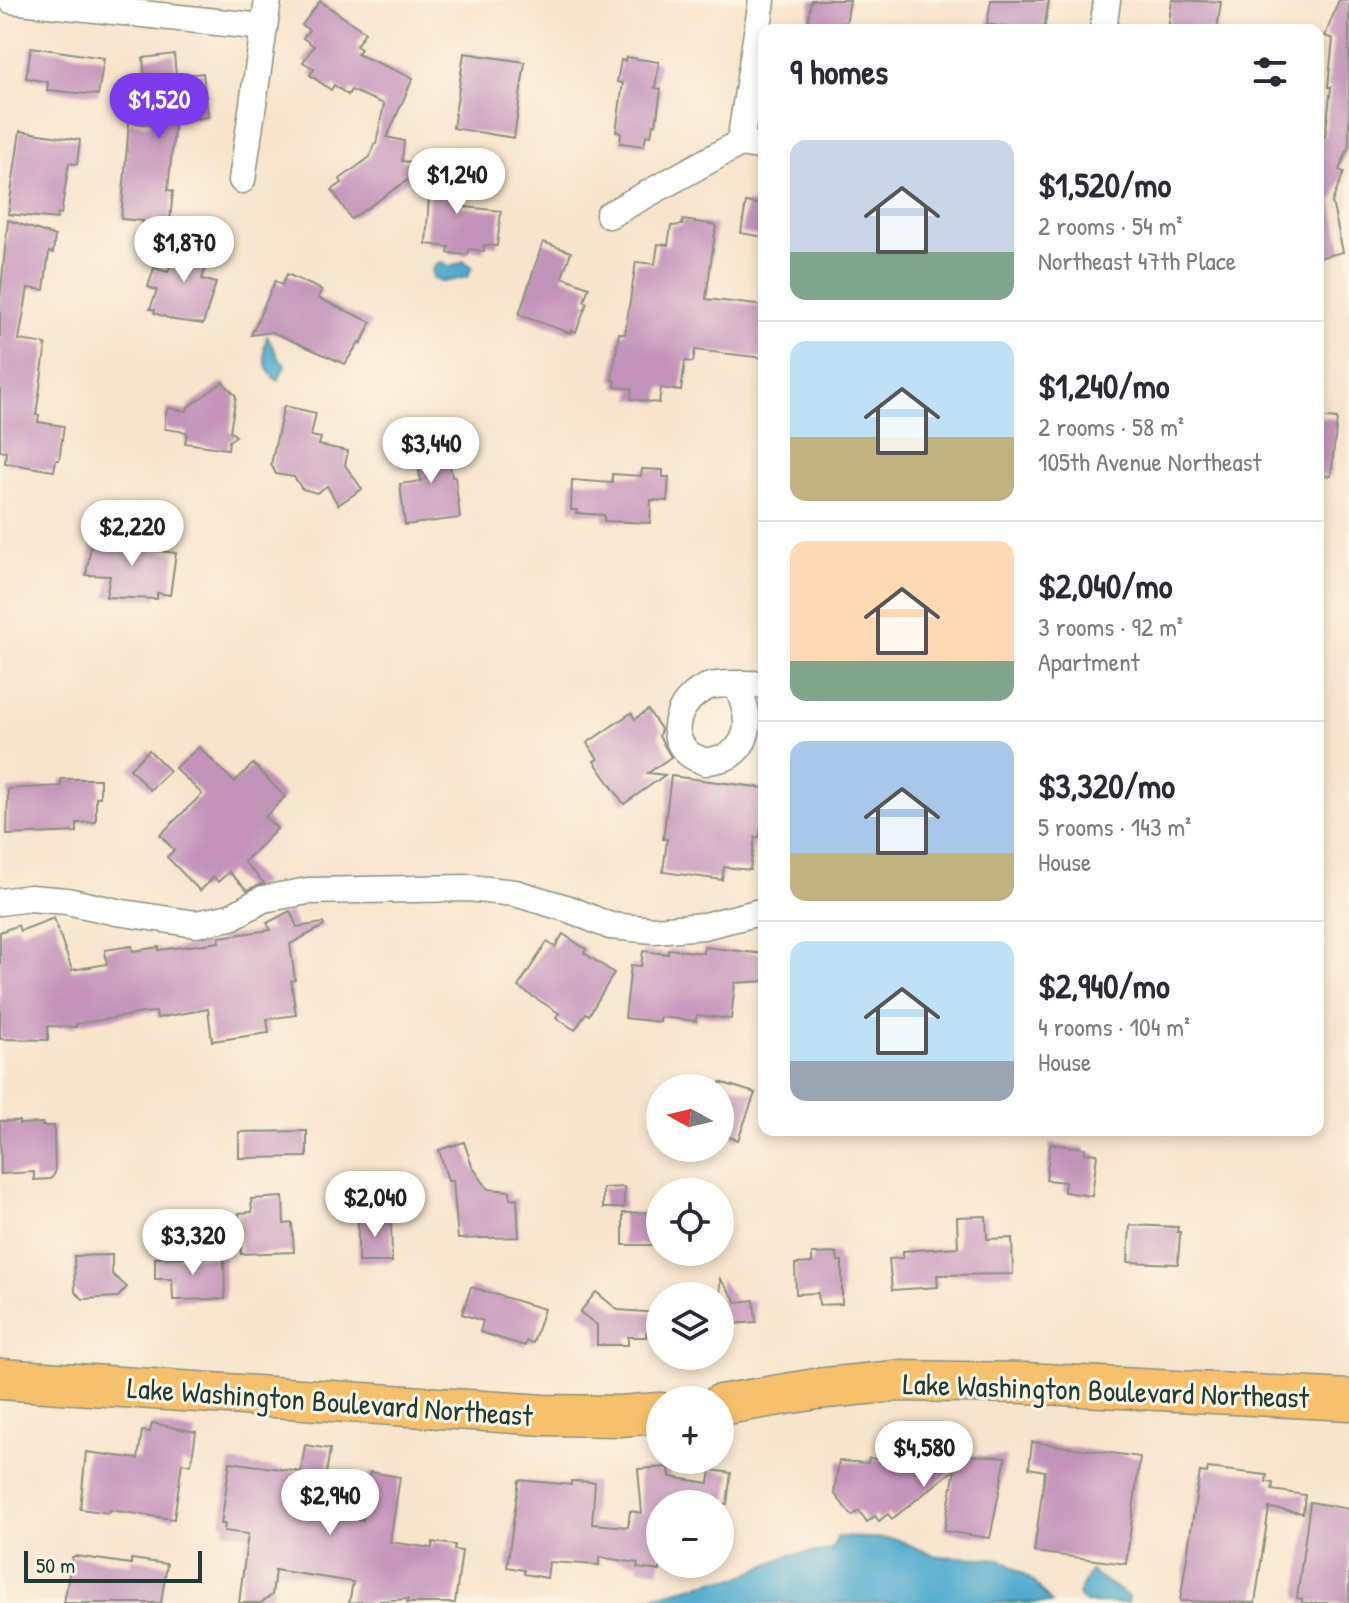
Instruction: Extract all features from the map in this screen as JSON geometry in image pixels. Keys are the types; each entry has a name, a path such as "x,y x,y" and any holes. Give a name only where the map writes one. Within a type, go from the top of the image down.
{"main road":[{"name":"Lake Washington Boulevard Northeast","path":"0,1379 532,1415 646,1414"},
{"name":"Lake Washington Boulevard Northeast","path":"734,1403 816,1389 896,1381 1025,1383 1349,1400"}],"street":[{"path":"11,0 264,27"},
{"path":"242,180 268,0"},
{"path":"760,24 762,0"},
{"path":"1104,24 1107,0"},
{"path":"609,215 752,145 758,58"},
{"path":"737,685 758,684"},
{"path":"0,902 30,898 67,901 196,924 231,917 263,899 308,891 468,888 515,893 569,909 610,926 654,930 704,926 758,912"}],"water":[{"path":"464,261 472,267 467,277 444,282 433,278 436,264 442,262 451,267"},
{"path":"267,336 285,365 278,381 265,361"},
{"path":"837,1537 896,1539 935,1556 1001,1559 1034,1582 1052,1603 630,1603 717,1580 738,1578 789,1555 827,1551 834,1546"},
{"path":"1090,1571 1129,1597 1128,1603 1085,1603 1078,1595"}],"building":[{"path":"811,0 850,0 846,24 808,24"},
{"path":"991,0 1049,0 1045,24 987,24"},
{"path":"1172,0 1221,2 1218,24 1169,24"},
{"path":"1339,0 1349,0 1349,146 1339,170 1344,172 1332,202 1343,252 1324,257 1324,137 1331,87 1328,87 1333,39 1325,36"},
{"path":"320,1 365,32 356,46 361,49 357,54 413,78 387,137 404,141 402,161 431,164 351,219 332,190 342,183 340,179 370,157 376,144 384,104 351,90 348,95 334,85 331,90 310,75 314,69 303,62 314,46 303,38 309,30 302,25"},
{"path":"31,47 104,58 98,95 47,90 48,82 26,78"},
{"path":"464,53 525,62 514,138 453,128"},
{"path":"174,54 176,76 203,73 208,117 175,121 168,190 173,191 169,231 142,228 143,221 121,219 129,122 150,125 143,58"},
{"path":"626,57 659,62 655,88 661,89 656,125 653,124 651,136 646,135 644,146 620,143 621,133 616,132 623,83 617,82 621,60 625,61"},
{"path":"20,131 80,140 77,164 69,163 61,214 58,213 57,219 8,214"},
{"path":"431,164 462,167 457,206 501,211 497,246 484,245 484,251 469,249 468,255 448,253 449,247 426,244"},
{"path":"746,202 758,204 758,236 741,233"},
{"path":"8,220 55,236 53,253 49,252 44,290 28,288 19,340 46,344 36,415 39,415 38,422 64,426 59,460 56,460 54,471 5,463 6,452 0,451 0,298"},
{"path":"683,220 716,225 706,299 758,305 758,357 695,350 693,362 685,361 681,391 661,388 659,403 631,399 632,389 615,387 616,381 612,380 619,333 625,334 636,262 655,264 658,244 668,245 671,226 682,225"},
{"path":"181,235 213,245 202,279 216,283 203,324 174,320 150,309 157,290 148,287 154,268 168,272"},
{"path":"543,242 571,252 562,277 589,287 584,301 587,303 576,332 571,330 570,333 519,315"},
{"path":"287,274 322,290 318,298 371,322 361,344 359,342 345,364 272,332 251,335 275,281 282,285"},
{"path":"223,382 236,396 230,431 236,436 229,441 228,449 185,443 187,432 165,429 168,408 187,411 188,407"},
{"path":"284,406 316,413 311,436 321,438 319,445 348,451 345,465 362,489 338,505 327,486 317,493 302,489 294,477 276,474 271,464"},
{"path":"1324,418 1337,419 1331,476 1324,475"},
{"path":"444,431 452,477 455,477 460,518 405,525 400,484 421,481 414,442 427,440 426,434"},
{"path":"642,469 663,470 663,477 669,477 667,501 651,500 650,523 604,521 604,515 571,510 572,480 612,483 612,474 641,476"},
{"path":"118,530 127,540 142,540 142,549 176,553 170,595 157,593 157,599 106,597 110,576 86,575 91,545 100,546"},
{"path":"648,710 661,729 659,736 671,757 648,773 665,775 624,804 594,761 598,759 587,743 631,713 635,719"},
{"path":"199,747 234,782 253,764 285,797 265,817 277,829 244,862 264,883 247,890 229,872 218,882 214,877 200,891 167,857 174,850 160,835 202,794 175,768"},
{"path":"149,750 170,771 150,790 130,769"},
{"path":"671,776 758,787 758,837 755,837 750,870 724,867 722,880 663,872 667,839 663,839"},
{"path":"61,779 100,779 96,822 77,823 77,832 7,835 8,789 61,786"},
{"path":"290,911 297,927 323,923 324,926 290,944 296,1015 267,1019 269,1033 212,1041 208,1009 157,1018 156,1012 143,1013 76,1024 76,1027 48,1026 48,1040 0,1039 0,932 18,925 20,931 54,918 72,970 107,964 105,950 132,946 133,951 159,947 159,950 219,942 219,937 271,930 267,923"},
{"path":"563,934 614,973 589,1015 586,1013 575,1030 556,1018 559,1013 518,987 547,942 555,947"},
{"path":"704,947 758,953 758,981 735,983 731,1019 697,1015 696,1021 660,1017 660,1022 625,1018 631,965 641,966 643,951 668,954 668,949 703,953"},
{"path":"734,1086 755,1093 738,1140 734,1139"},
{"path":"0,1121 54,1126 55,1173 51,1179 34,1180 34,1172 1,1174"},
{"path":"307,1131 307,1157 239,1158 239,1132"},
{"path":"464,1142 472,1166 488,1189 510,1191 510,1199 517,1198 519,1237 458,1239 453,1180 448,1181 439,1150"},
{"path":"1050,1144 1085,1148 1084,1153 1097,1154 1092,1196 1064,1192 1065,1182 1046,1180"},
{"path":"624,1187 624,1208 603,1208 603,1188"},
{"path":"283,1197 284,1224 292,1223 294,1252 241,1254 239,1213 252,1212 251,1199"},
{"path":"646,1212 646,1245 623,1245 623,1213"},
{"path":"391,1215 392,1262 358,1262 358,1216"},
{"path":"986,1216 987,1239 1012,1238 1013,1274 937,1275 938,1287 892,1290 889,1259 903,1258 903,1251 958,1247 957,1217"},
{"path":"1130,1225 1178,1227 1178,1264 1128,1262"},
{"path":"837,1253 838,1261 842,1261 842,1304 819,1305 818,1293 796,1294 795,1264 812,1263 812,1254"},
{"path":"112,1255 112,1274 127,1287 118,1297 83,1299 75,1292 74,1256"},
{"path":"224,1257 225,1299 173,1300 172,1279 155,1279 155,1258"},
{"path":"471,1287 544,1309 533,1343 526,1341 525,1346 480,1332 483,1321 462,1314"},
{"path":"596,1292 618,1310 646,1312 646,1337 628,1337 628,1345 597,1345 597,1325 580,1312"},
{"path":"734,1298 737,1302 754,1300 756,1322 734,1324"},
{"path":"152,1423 196,1432 191,1465 182,1463 174,1519 80,1509 86,1452 138,1459 142,1431 150,1432"},
{"path":"1032,1442 1140,1457 1126,1564 1034,1552 1045,1471 1029,1468"},
{"path":"305,1445 330,1449 320,1514 363,1520 370,1472 400,1477 390,1542 432,1548 433,1542 455,1545 454,1550 462,1551 455,1603 407,1603 408,1599 349,1603 353,1582 275,1570 272,1595 261,1603 239,1603 248,1534 224,1531 225,1524 221,1524 230,1462 301,1472"},
{"path":"957,1456 1006,1457 990,1538 944,1531 955,1469 892,1519 888,1514 879,1521 875,1516 867,1522 859,1511 852,1516 834,1493 839,1461 868,1463 869,1458 901,1462 901,1457 956,1464"},
{"path":"646,1468 646,1474 670,1474 670,1477 709,1483 710,1474 731,1474 729,1490 646,1490 646,1569 637,1568 638,1563 599,1557 599,1565 549,1562 547,1578 507,1567 519,1480 571,1485 571,1481 595,1482 592,1524 628,1527 630,1511 642,1513 638,1469"},
{"path":"1208,1468 1267,1475 1266,1482 1273,1483 1272,1490 1305,1495 1303,1513 1269,1508 1255,1603 1180,1601 1200,1472 1207,1473"},
{"path":"1310,1502 1349,1509 1349,1603 1302,1603 1302,1599 1297,1598"},
{"path":"72,1557 131,1564 131,1559 167,1564 161,1603 64,1603"}]}
